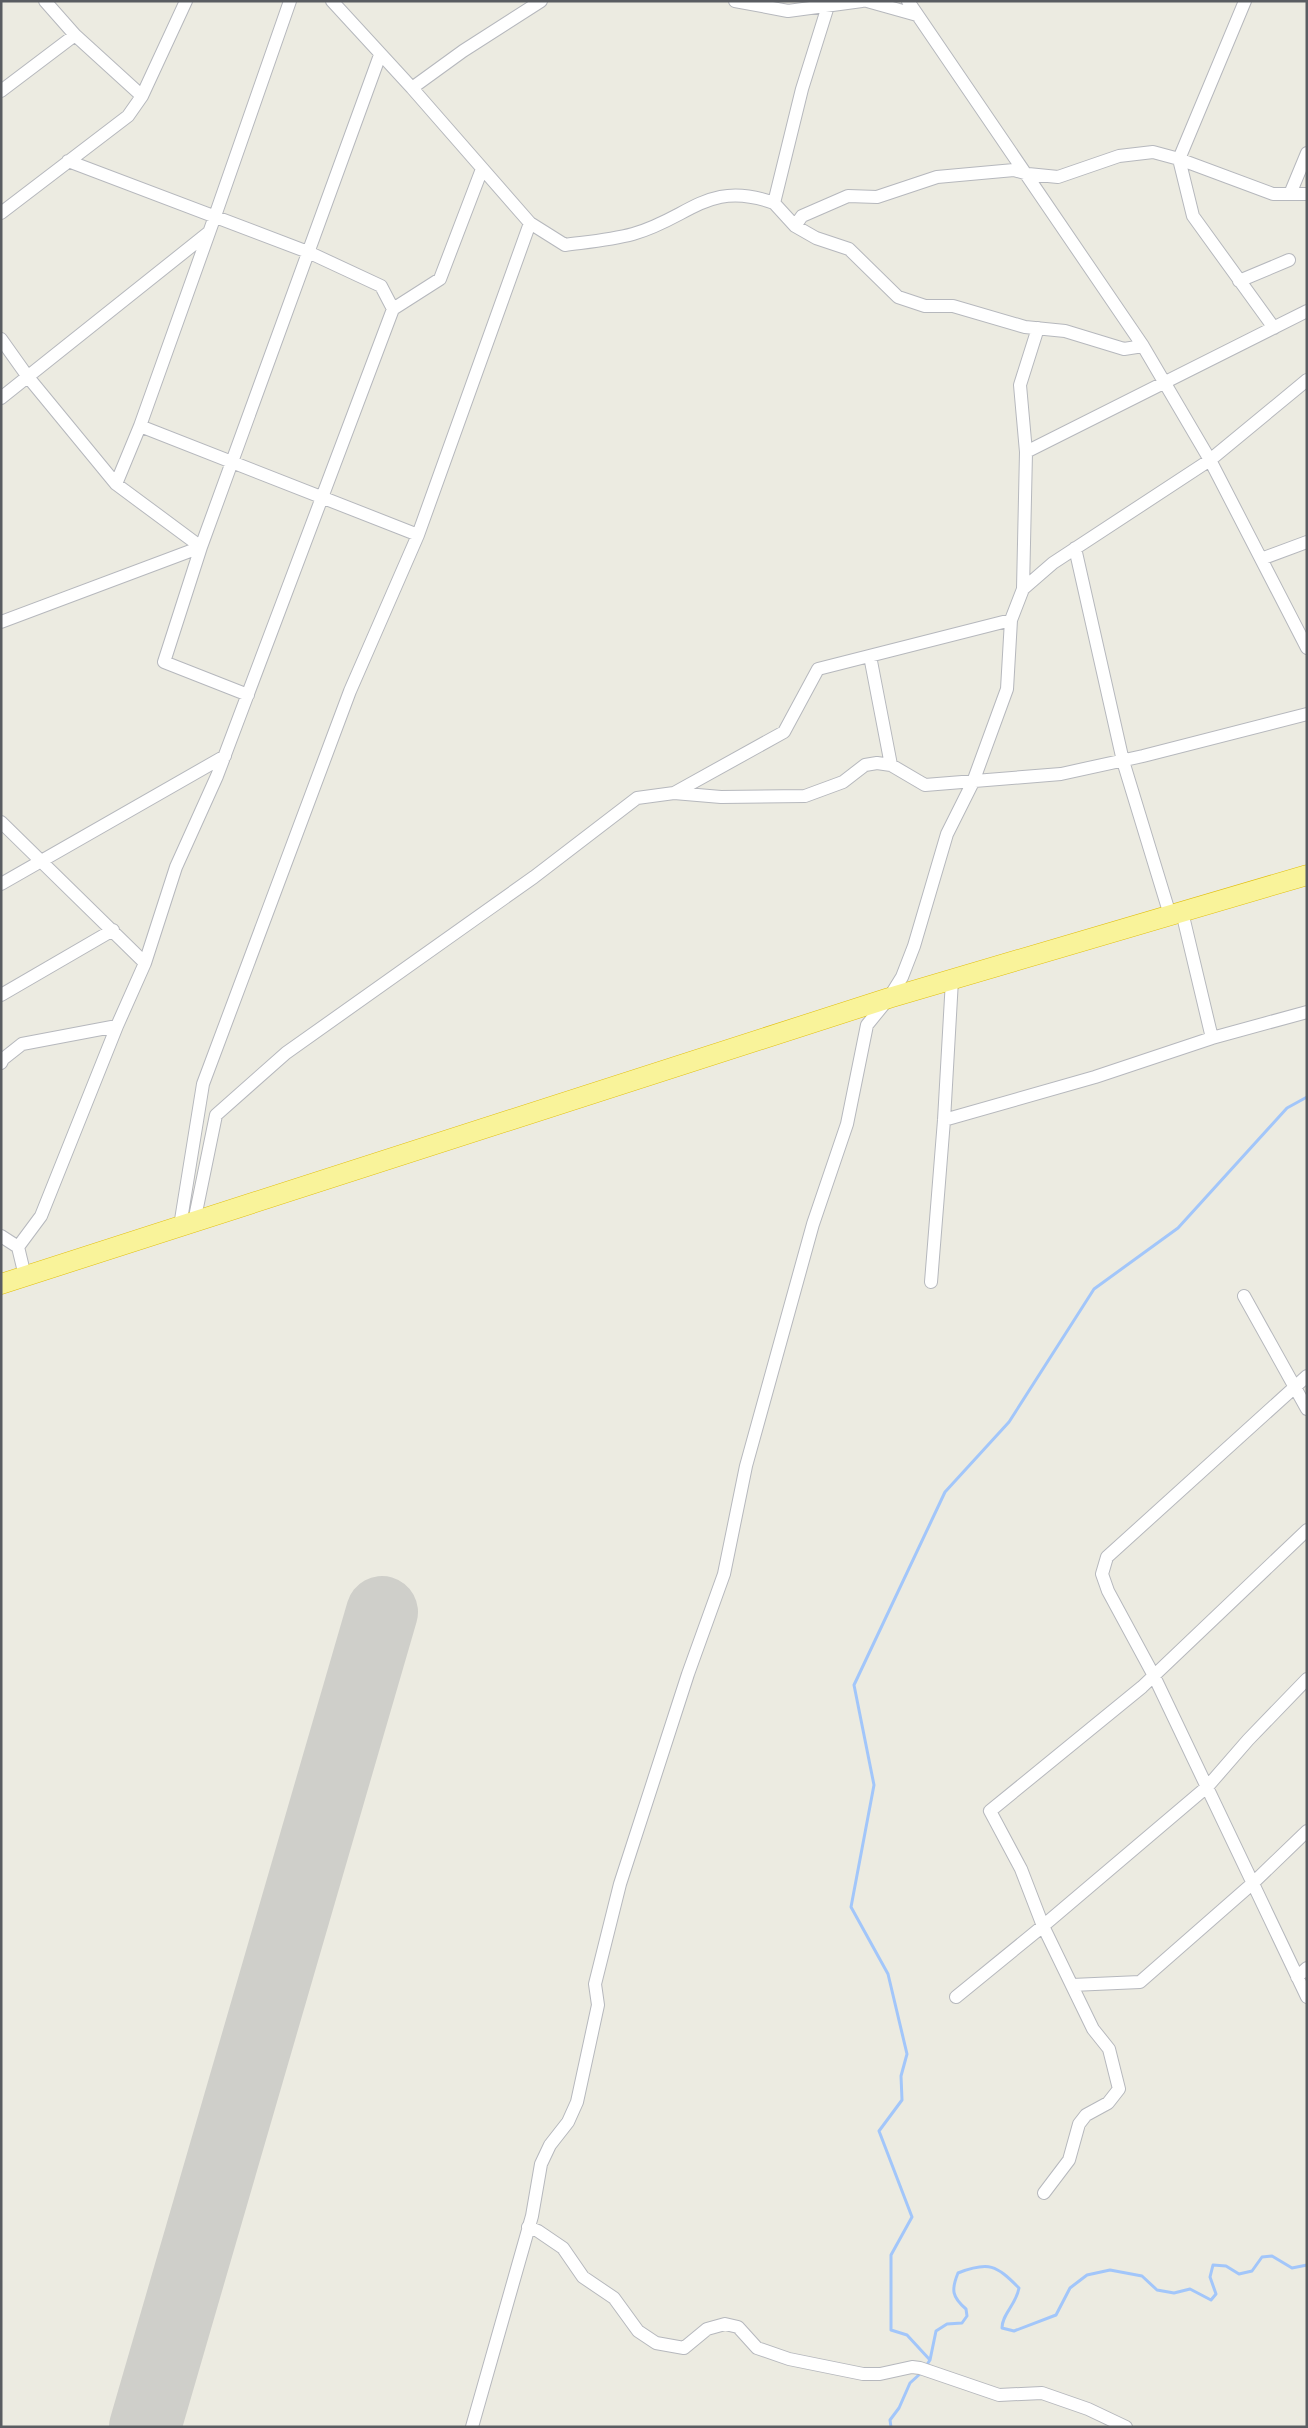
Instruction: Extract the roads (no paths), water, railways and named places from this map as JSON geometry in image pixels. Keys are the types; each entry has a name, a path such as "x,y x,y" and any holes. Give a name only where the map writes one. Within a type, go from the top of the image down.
{"highway":[{"path":"1,1284 889,998 1307,875"}],"street":[{"path":"45,1 75,35 142,96"},
{"path":"1,213 128,116 142,96 186,1"},
{"path":"116,484 140,426 208,233 216,216 290,1"},
{"path":"412,88 463,51 541,1"},
{"path":"735,1 788,11 862,1"},
{"path":"867,1 917,15"},
{"path":"908,1 1028,174 1143,346 1210,460 1307,648"},
{"path":"1245,1 1179,159 1193,216 1274,328"},
{"path":"339,3 380,55 412,88 530,223 565,245 634,234 716,196 736,194 774,203 795,226 816,238 849,249 898,297 924,306 953,306 1025,327 1065,331 1124,348 1143,346"},
{"path":"774,203 802,89 828,6"},
{"path":"1,91 75,35"},
{"path":"248,695 164,662 201,547 380,55"},
{"path":"795,226 802,216 848,196 877,197 938,177 1014,170 1028,174 1058,177 1119,156 1153,152 1179,159 1274,194 1307,194"},
{"path":"1290,194 1307,153"},
{"path":"68,161 308,252 381,286 393,309"},
{"path":"18,1247 40,1216 116,1026 146,962 176,867 225,756 393,309 440,279 482,169"},
{"path":"187,1224 203,1084 350,691 418,535 530,223"},
{"path":"1,398 208,233"},
{"path":"1239,281 1289,260"},
{"path":"1026,452 1307,311"},
{"path":"472,2427 528,2227 541,2164 550,2145 568,2122 577,2102 598,2005 595,1984 620,1884 688,1674 724,1574 746,1466 813,1224 847,1124 867,1025 889,998 902,977 914,946 947,834 973,782 1007,689 1011,620 1023,589 1026,452 1020,385 1038,328"},
{"path":"1,339 28,377 116,484 201,547"},
{"path":"1023,589 1053,563 1210,460 1307,380"},
{"path":"140,426 323,496 418,535"},
{"path":"1261,559 1307,542"},
{"path":"1,622 201,547"},
{"path":"1075,548 1123,761 1176,913 1212,1038"},
{"path":"674,793 784,732 818,669 1011,620"},
{"path":"870,656 891,765"},
{"path":"187,1224 216,1115 286,1053 534,878 637,798 674,793 721,797 805,796 843,782 865,765 877,763 891,765 925,785 1062,774 1123,761 1307,714"},
{"path":"1,884 225,756"},
{"path":"1,822 146,962"},
{"path":"1,995 112,930"},
{"path":"931,1282 944,1120 952,980"},
{"path":"944,1120 1095,1077 1212,1038 1307,1012"},
{"path":"1,1063 3,1058 22,1044 116,1026"},
{"path":"1,1236 18,1247 25,1276"},
{"path":"1244,1296 1307,1410"},
{"path":"1307,1376 1296,1388 1107,1557 1102,1574 1108,1591 1154,1676 1208,1786 1307,1997"},
{"path":"1044,2193 1068,2160 1079,2124 1086,2115 1108,2103 1119,2089 1109,2049 1093,2029 1043,1926 1022,1869 990,1811 1154,1676 1307,1530"},
{"path":"956,1997 1208,1786 1248,1740 1307,1680"},
{"path":"1072,1985 1140,1982 1253,1883 1307,1831"},
{"path":"1297,1977 1307,1968"},
{"path":"528,2227 538,2231 563,2248 584,2277 614,2298 638,2331 656,2343 684,2348 707,2329 725,2324 738,2327 757,2348 788,2359 863,2374 880,2374 912,2367 999,2395 1042,2393 1088,2409 1126,2427"}],"waterway":[{"path":"930,2360 907,2335 891,2330 891,2255 912,2217 879,2131 902,2100 901,2076 907,2054 888,1974 851,1907 874,1785 854,1685 945,1492 1009,1422 1094,1289 1178,1228 1287,1108 1307,1097"},
{"path":"926,2366 930,2360 936,2331 947,2324 962,2323 967,2316 966,2309 955,2297 954,2284 958,2273 969,2269 985,2266 991,2267 1004,2274 1019,2288 1004,2318 1002,2328 1014,2331 1056,2315 1070,2288 1087,2275 1110,2270 1142,2276 1157,2290 1174,2293 1190,2289 1211,2300 1216,2294 1210,2277 1213,2265 1226,2266 1239,2274 1252,2271 1262,2257 1272,2256 1292,2268 1307,2265"},
{"path":"891,2427 890,2420 899,2408 910,2383 921,2373"}]}
